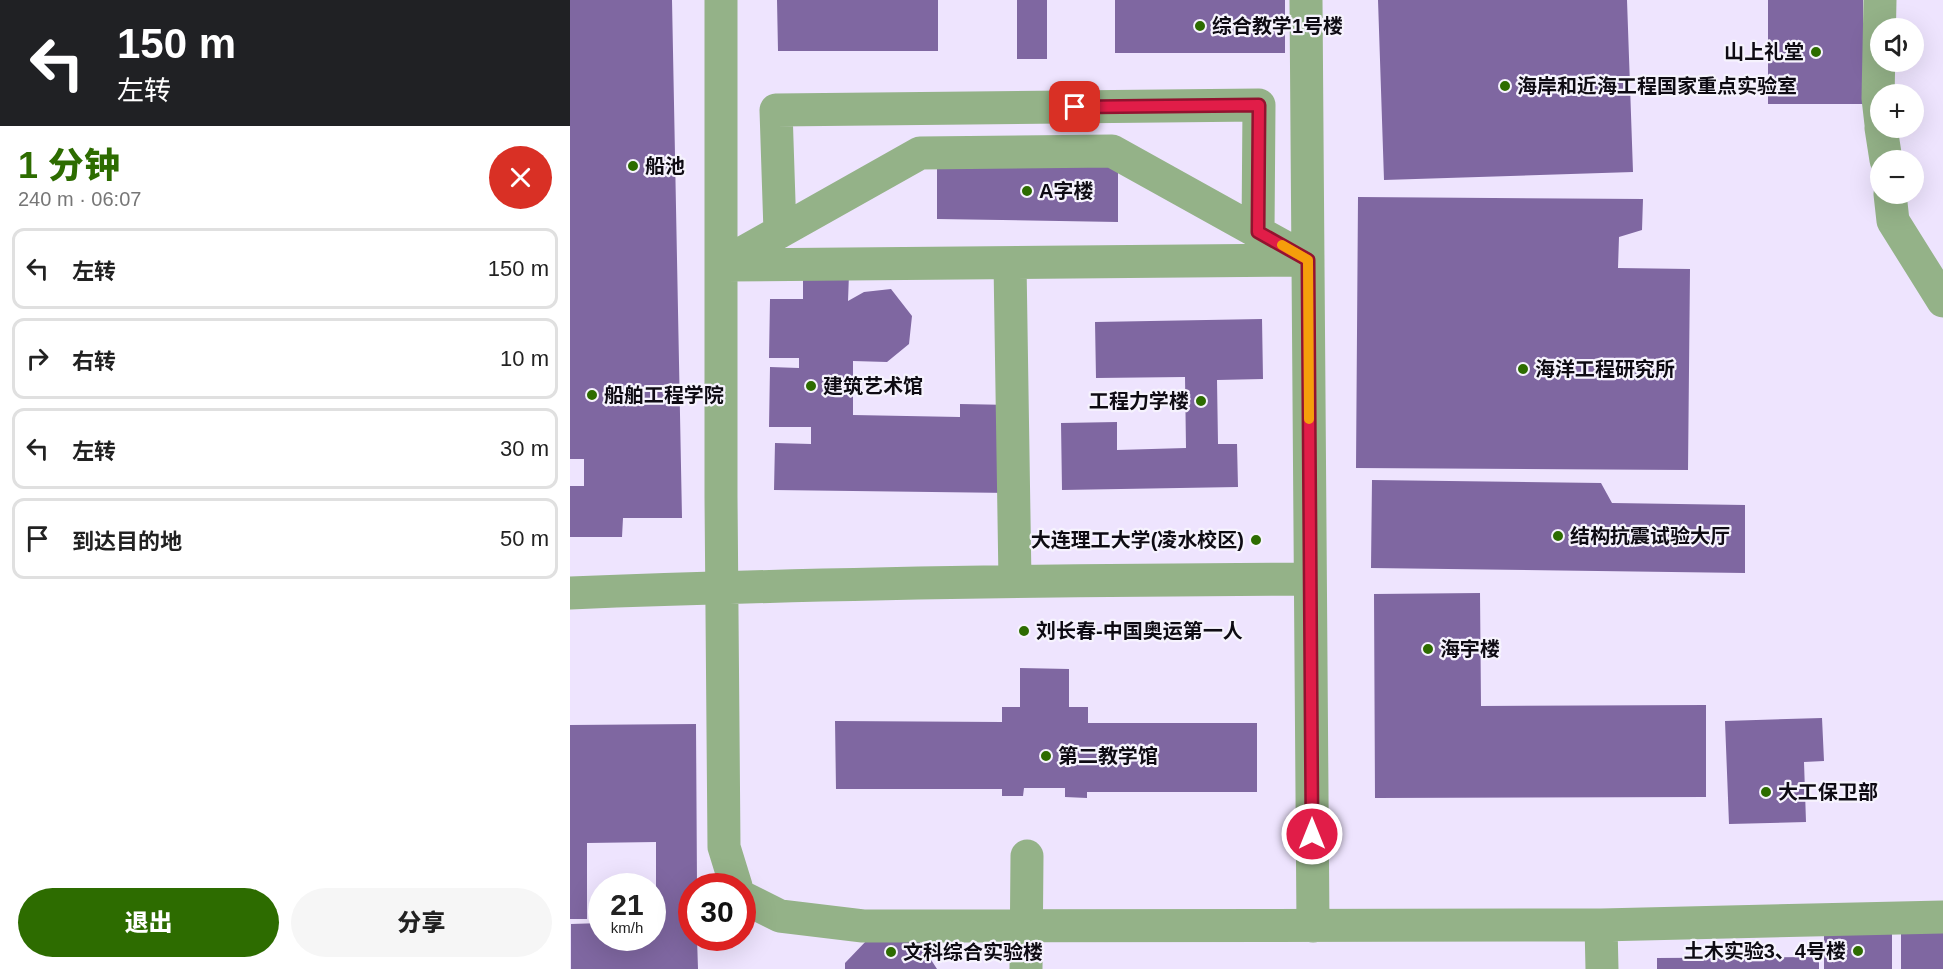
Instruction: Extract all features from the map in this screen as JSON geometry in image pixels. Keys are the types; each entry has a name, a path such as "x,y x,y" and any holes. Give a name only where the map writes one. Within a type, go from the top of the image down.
{"street":[{"path":"721,0 724,847 732,873"},
{"path":"1306,0 1313,926"},
{"path":"1878,84 1880,0"},
{"path":"780,232 776,110 1259,105 1258,232"},
{"path":"721,265 920,153 1112,151 1308,260"},
{"path":"1891,204 1893,221 1943,301"},
{"path":"721,265 1308,260"},
{"path":"1010,262 1015,581"},
{"path":"570,593 722,587 1015,581 1310,579"},
{"path":"1026,969 1027,856"},
{"path":"756,904 780,916 862,926 1601,926 1943,916"},
{"path":"1601,926 1602,969"}],"shaded area":[{"name":"大连理工大学(凌水校区)","path":"570,0 1943,0 1943,969 570,969"}],"building":[{"name":"船池","path":"570,0 672,0 682,518 623,518 622,537 570,537 570,486 584,486 584,459 570,459"},
{"path":"777,0 938,0 938,51 778,51"},
{"path":"1017,0 1047,0 1047,59 1017,59"},
{"name":"综合教学1号楼","path":"1115,0 1285,0 1285,53 1115,53"},
{"name":"海岸和近海工程国家重点实验室","path":"1378,0 1627,0 1633,172 1384,180"},
{"name":"山上礼堂","path":"1768,0 1863,0 1863,104 1768,104"},
{"name":"A字楼","path":"937,160 1118,163 1118,222 937,219"},
{"name":"海洋工程研究所","path":"1358,197 1643,199 1642,230 1619,237 1618,268 1690,269 1688,470 1356,468"},
{"name":"建筑艺术馆","path":"803,273 849,274 848,301 864,292 891,289 912,316 909,344 887,362 853,361 853,415 960,417 960,404 1012,405 1011,493 774,490 775,443 811,444 811,427 769,427 770,367 799,368 799,358 769,358 770,299 803,299"},
{"name":"工程力学楼","path":"1262,319 1263,379 1217,380 1218,444 1237,444 1238,487 1062,490 1061,423 1117,422 1117,450 1186,448 1185,377 1096,378 1095,322"},
{"name":"结构抗震试验大厅","path":"1372,480 1601,483 1612,503 1745,505 1745,573 1371,568"},
{"name":"海宇楼","path":"1480,593 1481,706 1706,705 1706,797 1375,798 1374,594"},
{"name":"第二教学馆","path":"1020,668 1069,669 1069,707 1088,707 1088,723 1257,723 1257,792 1087,792 1087,798 1065,797 1065,788 1024,788 1023,796 1002,796 1002,789 836,789 835,721 1002,722 1002,707 1020,707"},
{"name":"大工保卫部","path":"1822,718 1824,761 1804,762 1806,822 1729,824 1725,721"},
{"path":"696,724 697,873 678,873 678,951 697,951 698,969 571,969 571,924 588,923 588,951 666,951 666,873 656,873 656,842 587,843 587,919 570,919 570,725"},
{"name":"土木实验3、4号楼","path":"1901,930 1943,930 1943,969 1901,969"},
{"name":"土木实验3、4号楼","path":"1824,932 1892,933 1892,969 1824,969"},
{"name":"文科综合实验楼","path":"869,938 919,941 937,969 845,969 845,963"},
{"name":"土木实验3、4号楼","path":"1819,957 1819,969 1657,969 1657,958"}],"slow traffic":[{"path":"1282,245 1308,260 1309,419"}],"place":[{"name":"综合教学1号楼","path":"1200,26"},
{"name":"山上礼堂","path":"1816,52"},
{"name":"海岸和近海工程国家重点实验室","path":"1505,86"},
{"name":"船池","path":"633,166"},
{"name":"A字楼","path":"1027,191"},
{"name":"海洋工程研究所","path":"1523,369"},
{"name":"建筑艺术馆","path":"811,386"},
{"name":"船舶工程学院","path":"592,395"},
{"name":"工程力学楼","path":"1201,401"},
{"name":"结构抗震试验大厅","path":"1558,536"},
{"name":"大连理工大学(凌水校区)","path":"1256,540"},
{"name":"刘长春-中国奥运第一人","path":"1024,631"},
{"name":"海宇楼","path":"1428,649"},
{"name":"第二教学馆","path":"1046,756"},
{"name":"大工保卫部","path":"1766,792"},
{"name":"土木实验3、4号楼","path":"1858,951"},
{"name":"文科综合实验楼","path":"891,952"}],"route":[{"path":"1075,107 1259,105 1258,232 1308,260 1312,834"}]}
